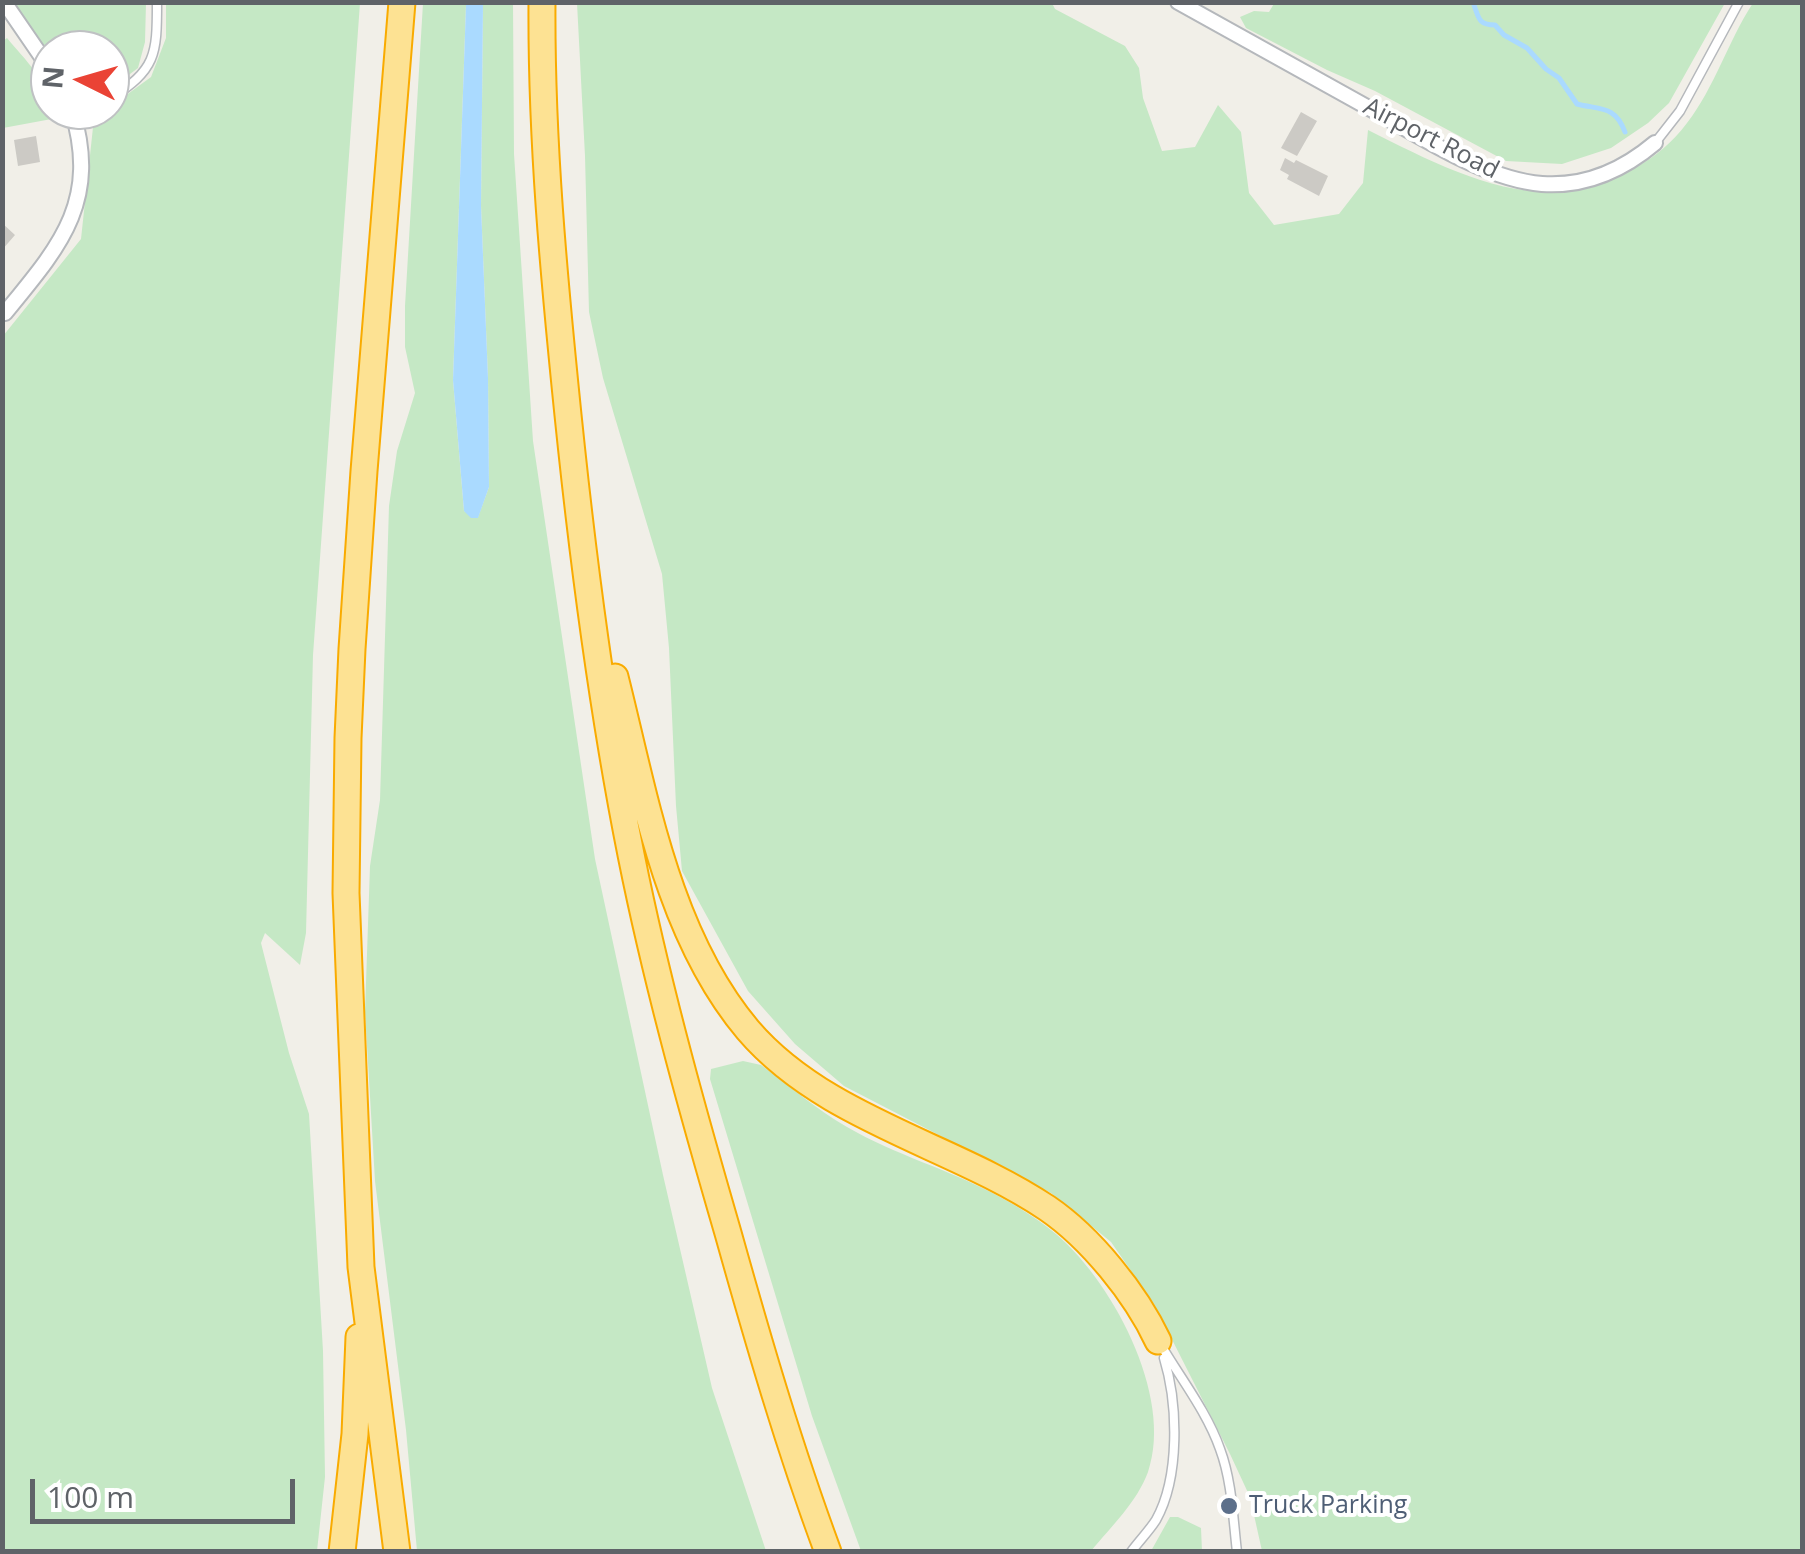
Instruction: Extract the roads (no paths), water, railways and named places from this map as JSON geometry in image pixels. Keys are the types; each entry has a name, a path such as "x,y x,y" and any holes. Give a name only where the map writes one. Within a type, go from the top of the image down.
{"highway":[{"path":"342,1552 355,1434 361,1267 346,893 348,738 364,471 402,2"},
{"path":"542,2 550,214 582,548 616,772 659,983 686,1086 792,1449 828,1552"},
{"path":"582,548 665,865 684,924 725,1000 751,1032 820,1090 1047,1208 1106,1263 1158,1341"},
{"path":"361,1267 397,1552"}],"street":[{"path":"4,2 30,40"},
{"name":"Airport Road","path":"1178,2 1445,150 1508,177 1553,184 1597,177 1631,162 1655,142"},
{"path":"5,313 53,254 73,216 82,175 76,130"}],"lane":[{"path":"130,86 151,60 157,38 157,2"},
{"name":"Airport Road","path":"1655,142 1680,110 1739,2"},
{"path":"1132,1552 1155,1521 1166,1494 1174,1447 1171,1393 1158,1341"},
{"path":"1158,1341 1221,1451 1237,1552"}],"water":[{"path":"483,4 481,206 489,487 478,518 471,518 464,511 453,380 466,5"}],"waterway":[{"path":"1474,5 1480,20 1495,25 1527,48 1559,78 1577,104 1611,113 1625,132"}],"place":[{"name":"Truck Parking","path":"1229,1506"}]}
